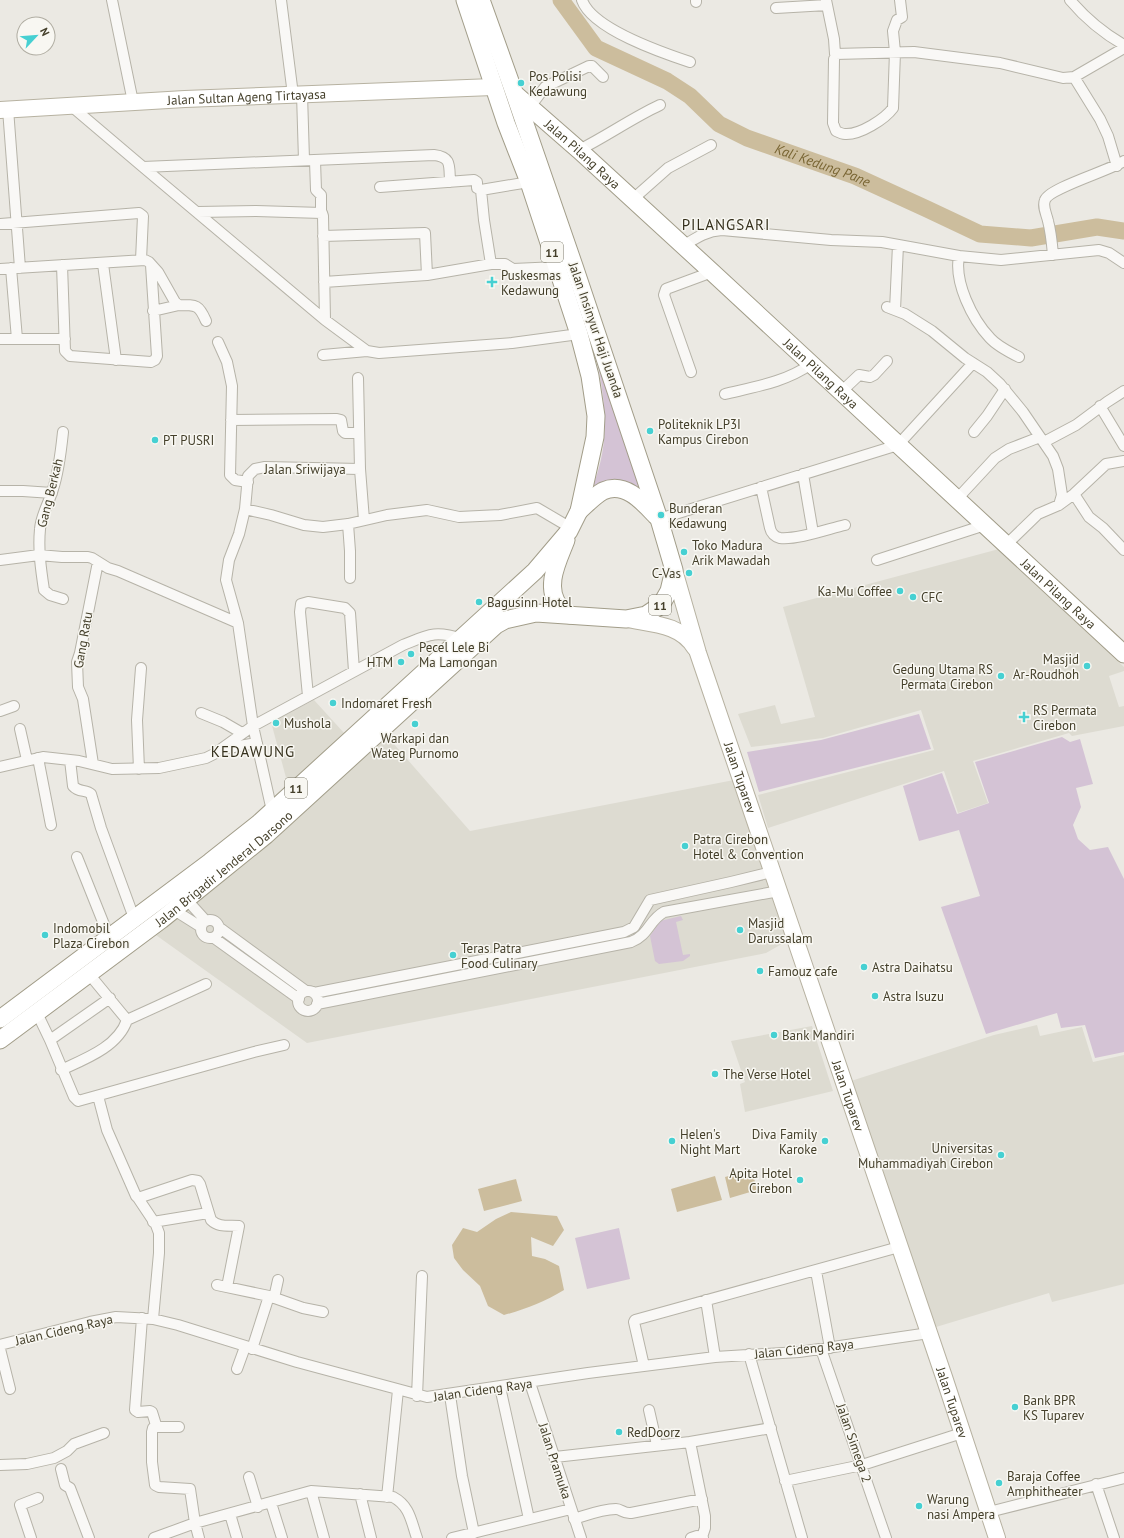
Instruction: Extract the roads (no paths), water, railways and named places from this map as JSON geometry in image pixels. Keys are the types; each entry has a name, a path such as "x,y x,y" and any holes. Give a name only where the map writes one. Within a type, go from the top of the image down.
{"highway":[{"name":"Jalan Insinyur Haji Juanda","path":"465,0 506,123 529,182 558,267 579,334 590,376 596,416 595,438 579,511"},
{"name":"Jalan Insinyur Haji Juanda","path":"481,0 515,95 527,112 659,519 674,570"},
{"path":"506,123 527,112"},
{"name":"Jalan Pilang Raya","path":"527,112 579,150 633,199 1124,654"},
{"path":"579,511 604,491 616,488 634,494 659,519"},
{"name":"Jalan Brigadir Jenderal Darsono","path":"405,699 462,639 535,571 570,529 579,511"},
{"path":"570,529 552,585 554,597 559,607 570,615"},
{"name":"11","path":"626,619 646,615 661,604 669,591 674,570"},
{"name":"Jalan Brigadir Jenderal Darsono","path":"0,1040 188,900 405,699 505,620 536,613 626,619"},
{"name":"Jalan Brigadir Jenderal Darsono","path":"0,1019 210,862 262,830 272,811 341,757"}],"main road":[{"name":"Jalan Sultan Ageng Tirtayasa","path":"4,109 297,94 494,87"},
{"name":"Jalan Tuparev","path":"674,570 765,874 899,1247 997,1538"},
{"path":"626,619 675,629 690,640 698,653"}],"street":[{"path":"112,0 133,102"},
{"path":"281,0 297,94 304,160"},
{"path":"582,0 583,4 592,15 614,30 664,53 690,62"},
{"path":"834,59 833,123 836,131 845,134 865,129 888,114 893,108 895,52 893,31 897,20 902,17 900,0"},
{"path":"1070,0 1086,18 1099,29 1124,45"},
{"path":"776,8 827,3 835,54 914,52 1000,63 1062,78 1074,77 1124,48"},
{"path":"527,112 545,87 589,66 592,66 603,77"},
{"path":"1053,255 1052,240 1044,200 1048,195 1081,178 1121,164 1100,119 1074,77"},
{"path":"579,150 622,127 637,116 660,104"},
{"path":"70,106 198,212 242,251 326,320 367,351"},
{"path":"4,109 17,223 15,268 17,339"},
{"path":"633,199 668,168 711,145"},
{"path":"143,167 443,156 449,165 450,182"},
{"path":"315,161 316,190 321,195 321,213 323,216 326,320"},
{"path":"380,187 474,180 477,182 477,188 481,190 491,264"},
{"path":"481,190 529,182"},
{"path":"198,212 256,211 321,213"},
{"path":"0,224 139,213 144,216 141,260"},
{"path":"683,246 702,234 712,230 722,230 831,240 882,242 959,256 1001,260 1099,250 1109,253 1124,263"},
{"path":"323,236 425,233 427,275"},
{"path":"898,245 891,309 906,314 932,331 987,372 1005,389 1053,456 1058,469 1062,495 1059,505"},
{"path":"959,256 957,264 963,292 977,322 990,339 1018,357"},
{"path":"0,269 103,264 148,260 163,279 179,306"},
{"path":"103,264 116,360"},
{"path":"324,282 427,275 491,264 505,264 512,269 558,267"},
{"path":"62,266 65,351 70,356 151,362 155,360 157,356 151,265"},
{"path":"690,372 664,295 664,291 712,272"},
{"path":"153,311 193,305 201,309 206,321"},
{"path":"323,355 367,351 379,353 512,343 579,334"},
{"path":"0,339 65,340"},
{"path":"218,342 227,362 232,393 230,475 235,480 248,482"},
{"path":"841,392 859,375 870,377 874,375 887,360"},
{"path":"659,519 898,444 973,363"},
{"path":"725,394 764,386 797,372 811,364"},
{"name":"Jalan Sriwijaya","path":"272,811 253,726 238,623 226,580 230,560 239,534 245,509 248,476 251,472 265,467 360,469 358,378"},
{"path":"974,432 1005,389"},
{"path":"957,499 995,458 1009,449 1042,439 1076,425 1100,406 1124,391"},
{"path":"1100,406 1124,446"},
{"path":"231,420 337,419 341,420 343,431 345,433 359,433"},
{"name":"Gang Berkah","path":"63,432 57,474 52,493 42,516 39,555 44,590 50,596 63,599"},
{"path":"1006,545 1038,514 1059,505 1074,494 1106,464 1124,461"},
{"path":"360,469 364,520"},
{"path":"803,474 813,533"},
{"path":"761,487 770,528 773,535 781,538 798,536 845,525"},
{"path":"0,490 52,493"},
{"path":"1074,494 1089,517 1103,528 1124,550"},
{"path":"245,509 271,514 304,525 323,527 348,524 387,515 427,510 459,516 500,515 537,508 570,529"},
{"path":"348,524 350,578"},
{"path":"877,560 985,526"},
{"path":"0,560 39,555 92,558 108,568 238,623"},
{"name":"Gang Ratu","path":"93,764 83,699 78,688 77,662 98,562"},
{"path":"308,696 300,612 301,604 308,602 349,610 354,671"},
{"path":"0,766 43,757 93,764 112,769 159,768 193,762 206,758 220,750 253,726 403,645 436,634 447,634 462,639"},
{"path":"139,769 137,720 141,668"},
{"path":"0,711 14,706"},
{"path":"201,713 223,722 242,733"},
{"path":"20,729 27,760"},
{"path":"220,750 257,743"},
{"path":"38,758 51,825"},
{"path":"70,760 73,786 79,791 90,792 91,794 101,828 134,918"},
{"path":"77,857 109,937"},
{"path":"765,874 650,900 634,927 630,930 535,950 303,993 299,999 300,1006 306,1010 313,1010 318,1004 631,942 639,939 659,915 664,912 772,892"},
{"path":"188,900 203,924 201,931 204,936 207,938 214,938 299,999"},
{"path":"174,910 203,924 213,920 220,928 310,992 318,1000 318,1004"},
{"path":"214,938 220,928"},
{"path":"549,947 551,958"},
{"path":"535,950 537,961"},
{"path":"89,974 127,1020"},
{"path":"61,1070 91,1056 117,1037 124,1028 127,1020 206,984"},
{"path":"50,1040 110,998"},
{"path":"37,1013 50,1040 61,1070 76,1100 80,1102 246,1054 284,1045"},
{"path":"98,1096 107,1130 123,1165 133,1192 158,1229 159,1241 153,1319"},
{"path":"138,1198 192,1180 199,1182 208,1213 214,1224 239,1227 222,1286 271,1297 303,1308 323,1312"},
{"path":"153,1222 208,1213"},
{"path":"644,1366 634,1322 635,1320 899,1247"},
{"name":"Jalan Simega 2","path":"816,1271 826,1348 886,1538"},
{"path":"416,1396 422,1276"},
{"path":"237,1369 249,1348 278,1280"},
{"path":"706,1300 716,1357"},
{"name":"Jalan Cideng Raya","path":"0,1345 90,1322 116,1317 153,1319 178,1325 249,1348 427,1398 588,1373 716,1357 799,1352 929,1333"},
{"path":"142,1318 134,1408 138,1412 152,1412 156,1425"},
{"path":"0,1349 10,1389"},
{"path":"750,1354 802,1538"},
{"name":"Jalan Pramuka","path":"530,1383 581,1538"},
{"path":"500,1387 529,1519"},
{"path":"388,1497 398,1390"},
{"path":"450,1395 462,1476 474,1533"},
{"path":"649,1410 656,1445"},
{"path":"156,1425 160,1427 179,1427"},
{"path":"156,1425 154,1426 152,1432 152,1462 155,1485 159,1487 190,1489 195,1523 199,1538"},
{"path":"555,1457 690,1442 771,1428"},
{"path":"785,1481 862,1465 962,1433"},
{"path":"0,1465 27,1464 54,1458 67,1451 74,1444 104,1434"},
{"path":"690,1442 702,1499 706,1528 703,1537 691,1538"},
{"path":"61,1469 65,1485 70,1488 89,1538"},
{"path":"249,1476 258,1507"},
{"path":"989,1512 1124,1478"},
{"path":"1096,1484 1114,1538"},
{"path":"156,1538 195,1523 258,1507 311,1491 393,1497 406,1506 417,1538"},
{"path":"311,1491 324,1538"},
{"path":"360,1494 371,1538"},
{"path":"31,1538 20,1505 38,1498"},
{"path":"452,1538 529,1519 615,1509 626,1514 702,1499"},
{"path":"271,1503 282,1538"},
{"path":"230,1514 237,1538"}],"waterway":[{"name":"Kali Kedung Pane","path":"561,0 596,48 667,81 690,96 719,124 747,138 855,176 980,234 1031,238 1097,227 1124,231"}],"place":[{"name":"Pos Polisi Kedawung","path":"521,83"},
{"name":"Puskesmas Kedawung","path":"492,282"},
{"name":"Politeknik LP3I Kampus Cirebon","path":"650,431"},
{"name":"PT PUSRI","path":"155,440"},
{"name":"Bunderan Kedawung","path":"661,515"},
{"name":"Toko Madura Arik Mawadah","path":"684,552"},
{"name":"C-Vas","path":"689,573"},
{"name":"Ka-Mu Coffee","path":"900,591"},
{"name":"CFC","path":"913,597"},
{"name":"Bagusinn Hotel","path":"479,602"},
{"name":"Pecel Lele Bi Ma Lamongan","path":"411,654"},
{"name":"HTM","path":"401,662"},
{"name":"Masjid Ar-Roudhoh","path":"1087,666"},
{"name":"Gedung Utama RS Permata Cirebon","path":"1001,676"},
{"name":"Indomaret Fresh","path":"333,703"},
{"name":"RS Permata Cirebon","path":"1024,717"},
{"name":"Mushola","path":"276,723"},
{"name":"Warkapi dan Wateg Purnomo","path":"415,724"},
{"name":"Patra Cirebon Hotel & Convention","path":"685,846"},
{"name":"Masjid Darussalam","path":"740,930"},
{"name":"Indomobil Plaza Cirebon","path":"45,935"},
{"name":"Teras Patra Food Culinary","path":"453,955"},
{"name":"Astra Daihatsu","path":"864,967"},
{"name":"Famouz cafe","path":"760,971"},
{"name":"Astra Isuzu","path":"875,996"},
{"name":"Bank Mandiri","path":"774,1035"},
{"name":"The Verse Hotel","path":"715,1074"},
{"name":"Helen's Night Mart","path":"672,1141"},
{"name":"Diva Family Karoke","path":"825,1141"},
{"name":"Universitas Muhammadiyah Cirebon","path":"1001,1155"},
{"name":"Apita Hotel Cirebon","path":"800,1180"},
{"name":"Bank BPR KS Tuparev","path":"1015,1407"},
{"name":"RedDoorz","path":"619,1432"},
{"name":"Baraja Coffee Amphitheater","path":"999,1483"},
{"name":"Warung nasi Ampera","path":"919,1506"}],"district":[{"name":"PILANGSARI","path":"726,224"},
{"name":"KEDAWUNG","path":"253,751"}]}
